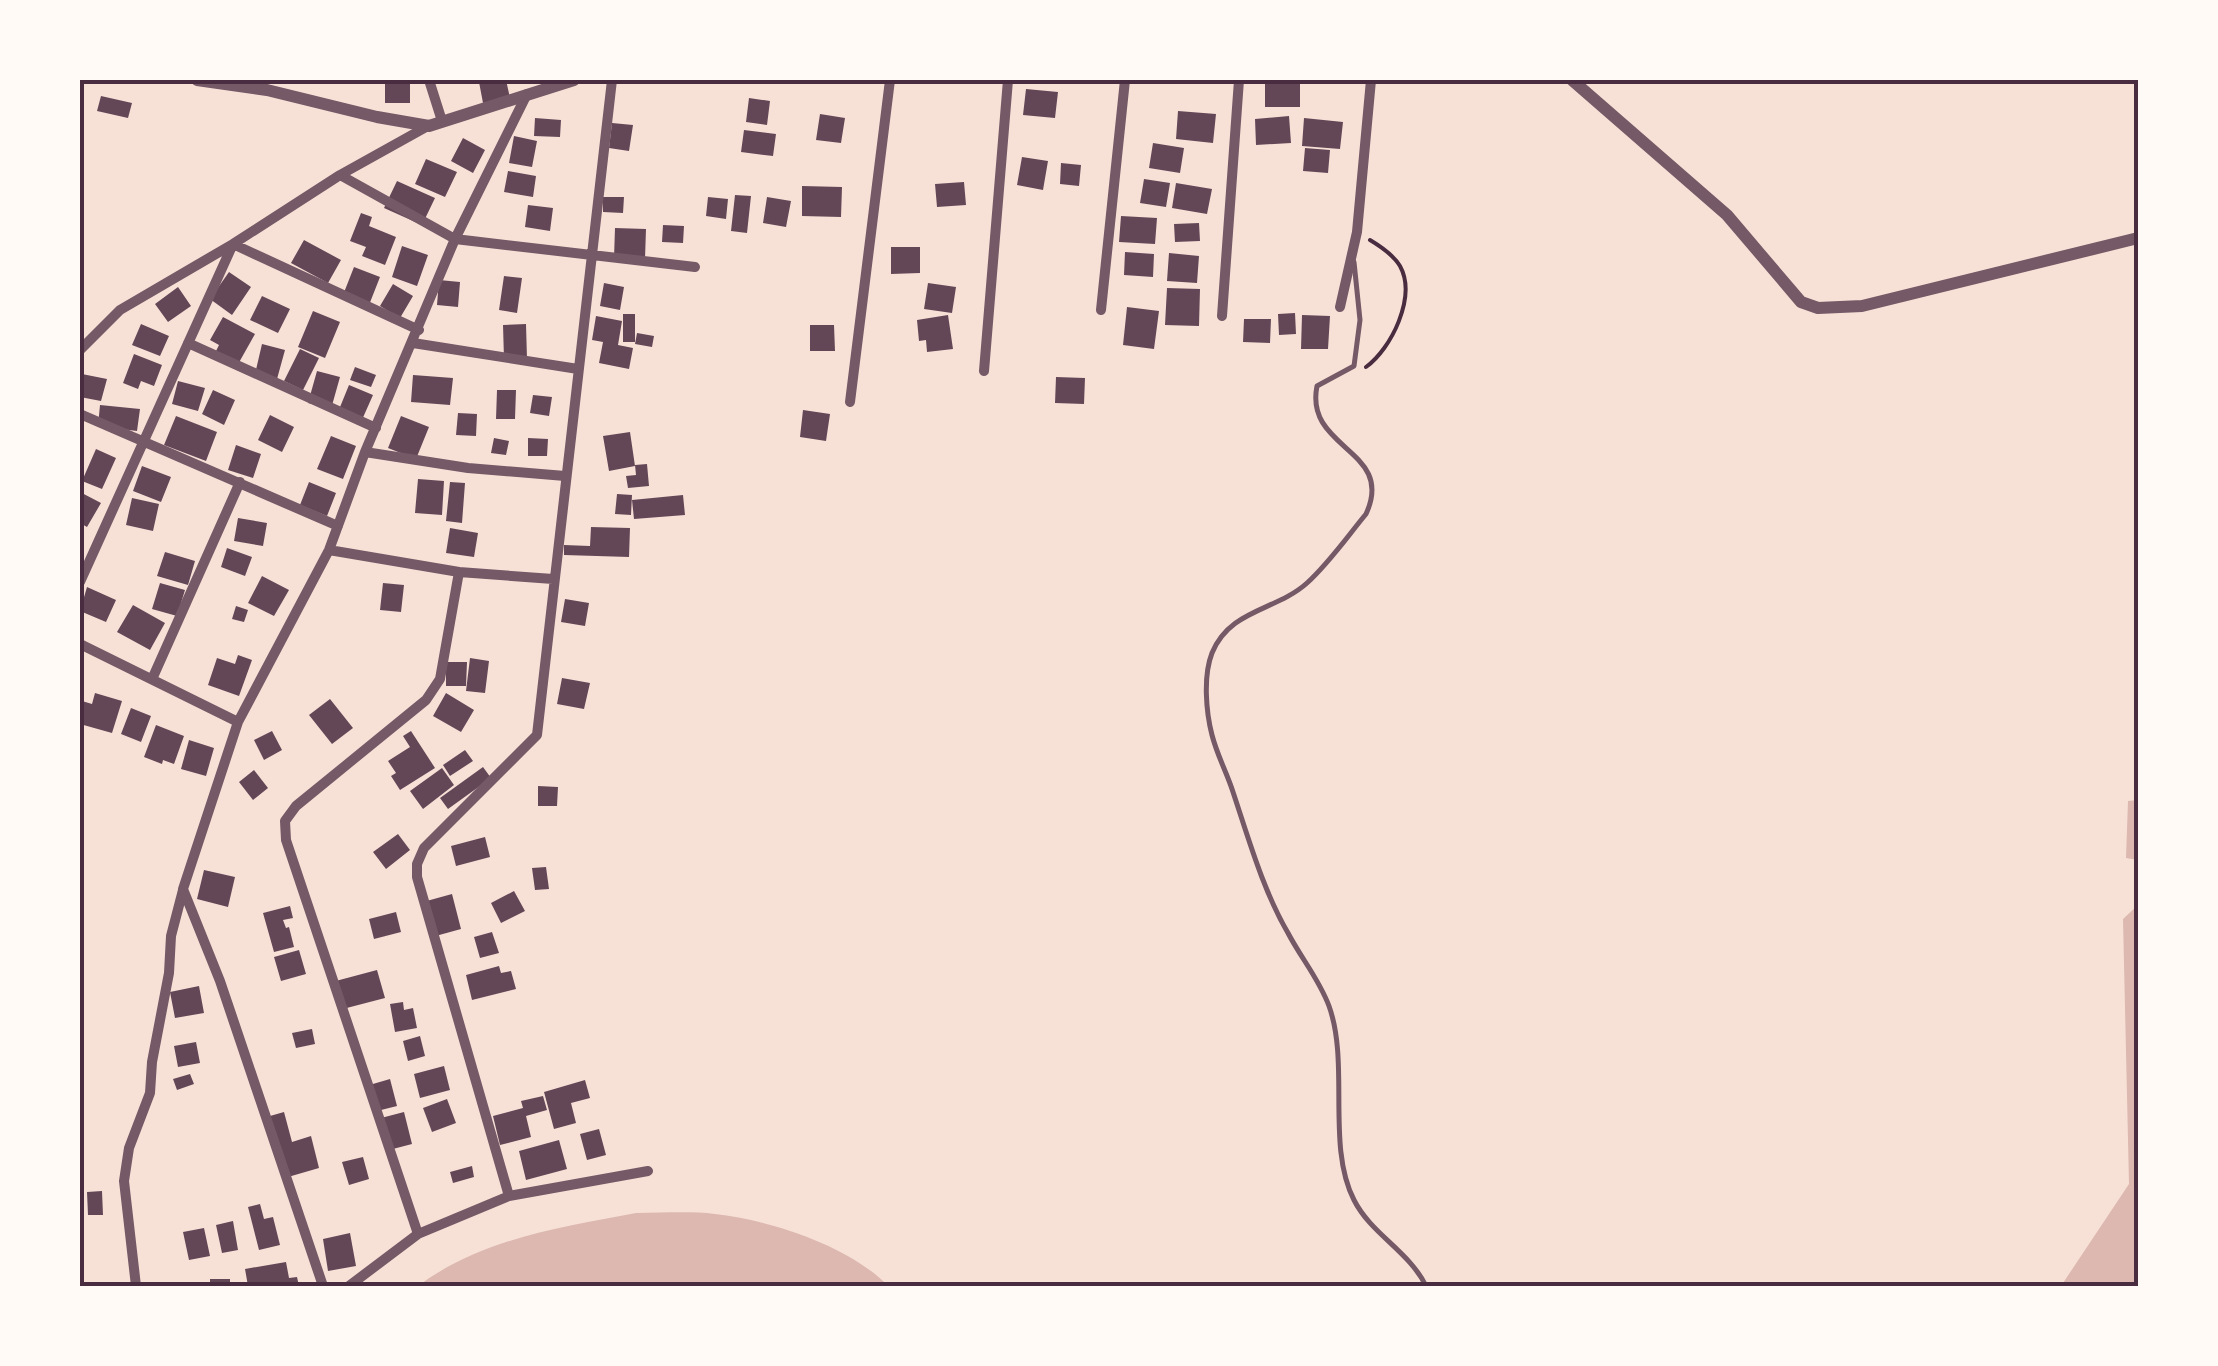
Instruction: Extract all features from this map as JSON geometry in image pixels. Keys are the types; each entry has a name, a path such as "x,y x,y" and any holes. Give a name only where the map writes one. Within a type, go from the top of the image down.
{"street":[{"path":"197,80 267,90 376,117 435,123"},
{"path":"430,80 435,123"},
{"path":"80,350 120,310 340,175 435,123 527,93 542,84 574,80"},
{"path":"509,1196 417,877 417,864 424,848 536,734 612,80"},
{"path":"850,402 890,80"},
{"path":"984,371 1008,80"},
{"path":"1100,310 1125,80"},
{"path":"1222,316 1238,80"},
{"path":"1340,307 1357,232 1370,80"},
{"path":"1572,80 1727,216 1801,302 1818,308 1862,306 2138,238"},
{"path":"136,1286 124,1181 129,1148 150,1093 171,936 238,722 329,550 365,452 455,239 527,93"},
{"path":"340,175 455,239 695,267"},
{"path":"233,244 419,330"},
{"path":"80,582 233,244"},
{"path":"188,343 376,428"},
{"path":"413,343 578,369"},
{"path":"80,414 338,526"},
{"path":"365,452 468,468 566,476"},
{"path":"153,677 240,482"},
{"path":"329,550 459,572 554,579"},
{"path":"418,1234 286,840 285,821 296,806 426,700 440,680 459,572"},
{"path":"80,644 238,722"},
{"path":"184,889 220,981 323,1286"},
{"path":"350,1286 418,1234 509,1196 648,1171"}],"lane":[{"path":"1352,256 1360,320 1354,366 1317,386 1314,402 1318,417 1359,460 1372,480 1372,501 1366,514 1305,585 1237,620 1219,638 1210,658 1207,689 1212,734 1260,874 1286,932 1317,979 1329,1007 1337,1036 1343,1162 1352,1197 1367,1222 1402,1251 1426,1286"}],"path":[{"path":"1348,371 1369,366 1394,337 1406,284 1399,264 1357,232"}],"shaded area":[{"path":"2138,800 2138,860 2126,858 2128,801"},
{"path":"2138,905 2138,1286 2061,1286 2129,1184 2123,919"},
{"path":"636,1213 715,1214 760,1222 831,1247 888,1286 418,1286 442,1270 495,1246"}],"building":[{"path":"385,80 410,80 410,103 385,103"},
{"path":"506,80 510,98 483,103 479,82"},
{"path":"1265,83 1300,83 1300,107 1265,107"},
{"path":"1026,89 1058,92 1055,118 1023,115"},
{"path":"101,96 132,103 128,118 97,111"},
{"path":"749,98 770,101 767,125 746,122"},
{"path":"1178,111 1216,114 1213,143 1176,139"},
{"path":"820,114 845,118 841,143 816,140"},
{"path":"1289,116 1291,143 1256,145 1255,119"},
{"path":"535,118 561,120 560,137 534,136"},
{"path":"1304,118 1343,122 1340,149 1302,146"},
{"path":"612,123 633,125 629,151 609,148"},
{"path":"744,130 776,134 773,156 741,152"},
{"path":"514,136 537,141 532,167 509,163"},
{"path":"463,138 485,150 473,173 451,161"},
{"path":"1153,143 1184,148 1180,173 1149,168"},
{"path":"1305,148 1330,150 1328,173 1303,171"},
{"path":"1022,157 1048,161 1043,190 1017,185"},
{"path":"426,159 457,172 445,197 415,184"},
{"path":"1061,163 1081,165 1079,186 1060,184"},
{"path":"508,171 536,176 533,197 504,192"},
{"path":"1144,179 1170,183 1166,207 1140,203"},
{"path":"397,181 435,198 422,225 384,208"},
{"path":"964,182 966,205 937,207 935,184"},
{"path":"1176,183 1212,189 1207,214 1172,208"},
{"path":"802,186 842,187 841,217 802,216"},
{"path":"735,195 751,196 747,233 731,231"},
{"path":"603,197 624,197 623,213 603,212"},
{"path":"708,197 728,199 726,219 706,216"},
{"path":"767,197 791,201 786,227 763,223"},
{"path":"528,205 553,208 550,231 525,227"},
{"path":"361,213 372,217 369,226 396,237 385,265 362,256 366,247 350,241"},
{"path":"1121,216 1157,218 1155,244 1119,242"},
{"path":"1199,223 1200,241 1175,242 1174,224"},
{"path":"663,225 684,226 683,243 662,242"},
{"path":"615,228 646,229 645,259 614,258"},
{"path":"304,240 341,260 328,283 291,263"},
{"path":"402,246 428,255 417,286 392,277"},
{"path":"891,247 920,247 920,273 891,274"},
{"path":"1125,252 1154,254 1153,277 1124,275"},
{"path":"1169,253 1199,256 1197,283 1167,281"},
{"path":"354,267 380,277 369,305 343,295"},
{"path":"229,272 251,287 232,315 210,299"},
{"path":"504,276 522,278 517,313 499,310"},
{"path":"439,280 460,282 458,307 437,305"},
{"path":"604,283 624,287 620,310 600,306"},
{"path":"928,283 956,287 952,313 924,309"},
{"path":"393,284 413,296 400,318 380,306"},
{"path":"178,287 191,306 168,322 155,304"},
{"path":"1167,288 1200,289 1199,326 1165,325"},
{"path":"262,296 290,309 278,333 250,320"},
{"path":"1127,307 1159,311 1154,349 1123,345"},
{"path":"313,311 340,322 325,358 298,347"},
{"path":"1295,313 1296,334 1279,335 1278,314"},
{"path":"623,314 635,314 635,342 623,342"},
{"path":"948,315 953,349 927,352 926,340 919,341 917,320"},
{"path":"1302,315 1330,316 1328,349 1301,349"},
{"path":"596,316 622,321 618,345 633,348 629,369 599,363 603,342 592,340"},
{"path":"223,317 255,334 237,366 215,353 219,345 210,340"},
{"path":"1244,319 1271,319 1270,343 1243,342"},
{"path":"141,324 169,336 160,356 132,345"},
{"path":"526,324 527,359 504,359 503,325"},
{"path":"810,325 834,325 835,351 810,351"},
{"path":"637,333 654,336 652,347 635,344"},
{"path":"262,344 285,350 277,379 255,374"},
{"path":"300,349 319,358 303,390 284,381"},
{"path":"134,354 162,365 154,386 141,381 138,389 123,383"},
{"path":"355,367 376,375 371,387 350,380"},
{"path":"317,371 340,377 331,409 308,403"},
{"path":"82,374 107,379 101,401 80,397"},
{"path":"413,375 453,378 450,405 411,402"},
{"path":"1056,377 1085,378 1084,404 1055,403"},
{"path":"178,381 205,388 198,411 172,404"},
{"path":"349,385 373,395 361,422 338,412"},
{"path":"213,390 235,400 224,425 202,414"},
{"path":"497,390 516,390 515,419 496,419"},
{"path":"533,395 552,397 549,416 530,413"},
{"path":"100,405 140,409 137,431 98,426"},
{"path":"803,410 830,414 826,441 800,437"},
{"path":"458,413 477,414 476,436 456,435"},
{"path":"270,415 294,427 282,452 258,440"},
{"path":"176,416 217,432 206,461 164,445"},
{"path":"401,416 429,427 416,459 388,448"},
{"path":"630,432 635,466 609,471 603,436"},
{"path":"331,436 356,446 343,479 317,469"},
{"path":"494,438 509,441 506,455 491,453"},
{"path":"528,438 548,439 547,456 528,456"},
{"path":"236,445 261,454 253,478 228,470"},
{"path":"96,449 116,458 102,489 82,481"},
{"path":"647,464 649,486 628,488 626,476 636,475 635,465"},
{"path":"142,466 171,477 161,502 133,491"},
{"path":"418,479 444,481 442,515 415,513"},
{"path":"309,482 336,493 327,516 300,505"},
{"path":"450,482 465,483 462,523 446,521"},
{"path":"80,492 101,503 87,527 80,523"},
{"path":"617,494 632,495 631,515 615,514"},
{"path":"683,495 685,515 634,519 632,500"},
{"path":"132,498 159,504 153,531 126,525"},
{"path":"238,518 267,523 263,546 234,541"},
{"path":"591,527 630,528 629,557 564,555 564,545 590,546"},
{"path":"450,528 478,533 474,557 446,553"},
{"path":"227,548 252,557 245,576 221,567"},
{"path":"165,552 195,561 188,585 157,576"},
{"path":"262,576 289,590 274,616 248,603"},
{"path":"160,583 185,590 177,616 152,609"},
{"path":"383,583 404,585 401,612 380,610"},
{"path":"87,587 116,600 106,622 80,611"},
{"path":"565,599 589,603 585,626 561,622"},
{"path":"133,605 165,623 150,650 117,632"},
{"path":"236,606 248,610 244,622 232,619"},
{"path":"238,655 252,660 239,696 208,685 217,658 235,664"},
{"path":"470,658 489,661 485,693 466,691"},
{"path":"446,662 467,662 466,686 446,686"},
{"path":"562,678 590,683 584,709 557,704"},
{"path":"95,693 122,701 112,733 80,724 82,701 92,704"},
{"path":"446,693 474,710 461,732 433,716"},
{"path":"330,699 353,728 332,744 309,715"},
{"path":"131,708 151,716 141,742 121,734"},
{"path":"156,725 184,736 174,764 144,757"},
{"path":"272,731 282,750 264,760 254,740"},
{"path":"411,731 435,768 400,790 388,761 410,747 403,736"},
{"path":"189,740 214,748 206,776 181,769"},
{"path":"465,750 473,761 450,776 443,765"},
{"path":"483,767 491,778 448,809 440,798"},
{"path":"442,768 454,785 423,809 410,791"},
{"path":"254,770 268,788 253,800 239,782"},
{"path":"538,786 558,787 557,806 538,806"},
{"path":"398,834 410,850 386,869 373,852"},
{"path":"485,837 490,857 456,866 451,846"},
{"path":"546,867 549,889 535,890 532,868"},
{"path":"204,870 235,877 228,907 197,899"},
{"path":"514,891 525,911 501,923 491,903"},
{"path":"452,894 461,929 432,937 423,902"},
{"path":"290,906 293,918 283,920 294,947 274,952 263,913"},
{"path":"396,912 401,932 374,939 369,919"},
{"path":"492,932 499,953 480,958 474,937"},
{"path":"299,950 306,974 281,981 274,957"},
{"path":"499,966 501,973 511,971 516,989 472,1000 466,975"},
{"path":"377,970 385,998 339,1010 332,982"},
{"path":"199,986 204,1013 175,1018 170,992"},
{"path":"403,1002 404,1010 413,1008 417,1028 395,1032 390,1004"},
{"path":"312,1029 315,1044 296,1048 292,1033"},
{"path":"420,1036 425,1056 408,1061 403,1041"},
{"path":"196,1042 200,1063 178,1067 174,1046"},
{"path":"444,1066 450,1090 420,1098 414,1074"},
{"path":"190,1074 194,1084 177,1090 173,1079"},
{"path":"390,1079 397,1106 373,1112 366,1086"},
{"path":"585,1080 590,1098 571,1103 576,1123 554,1129 544,1092"},
{"path":"543,1096 547,1110 526,1116 531,1137 500,1145 493,1116 523,1108 521,1101"},
{"path":"447,1099 456,1123 432,1132 423,1108"},
{"path":"284,1112 292,1142 311,1136 319,1168 288,1177 263,1118"},
{"path":"404,1112 412,1144 389,1150 381,1118"},
{"path":"599,1129 606,1155 587,1160 580,1134"},
{"path":"559,1140 567,1169 526,1180 519,1151"},
{"path":"363,1157 369,1179 349,1185 342,1162"},
{"path":"472,1166 474,1177 453,1183 450,1172"},
{"path":"102,1191 103,1215 88,1215 87,1192"},
{"path":"260,1204 264,1219 273,1217 280,1245 259,1250 248,1207"},
{"path":"233,1221 238,1250 222,1253 216,1225"},
{"path":"204,1228 210,1256 189,1260 183,1232"},
{"path":"350,1233 356,1266 328,1271 323,1239"},
{"path":"286,1262 289,1278 297,1277 299,1286 248,1286 245,1269"},
{"path":"210,1279 230,1279 230,1286 210,1286"}]}
